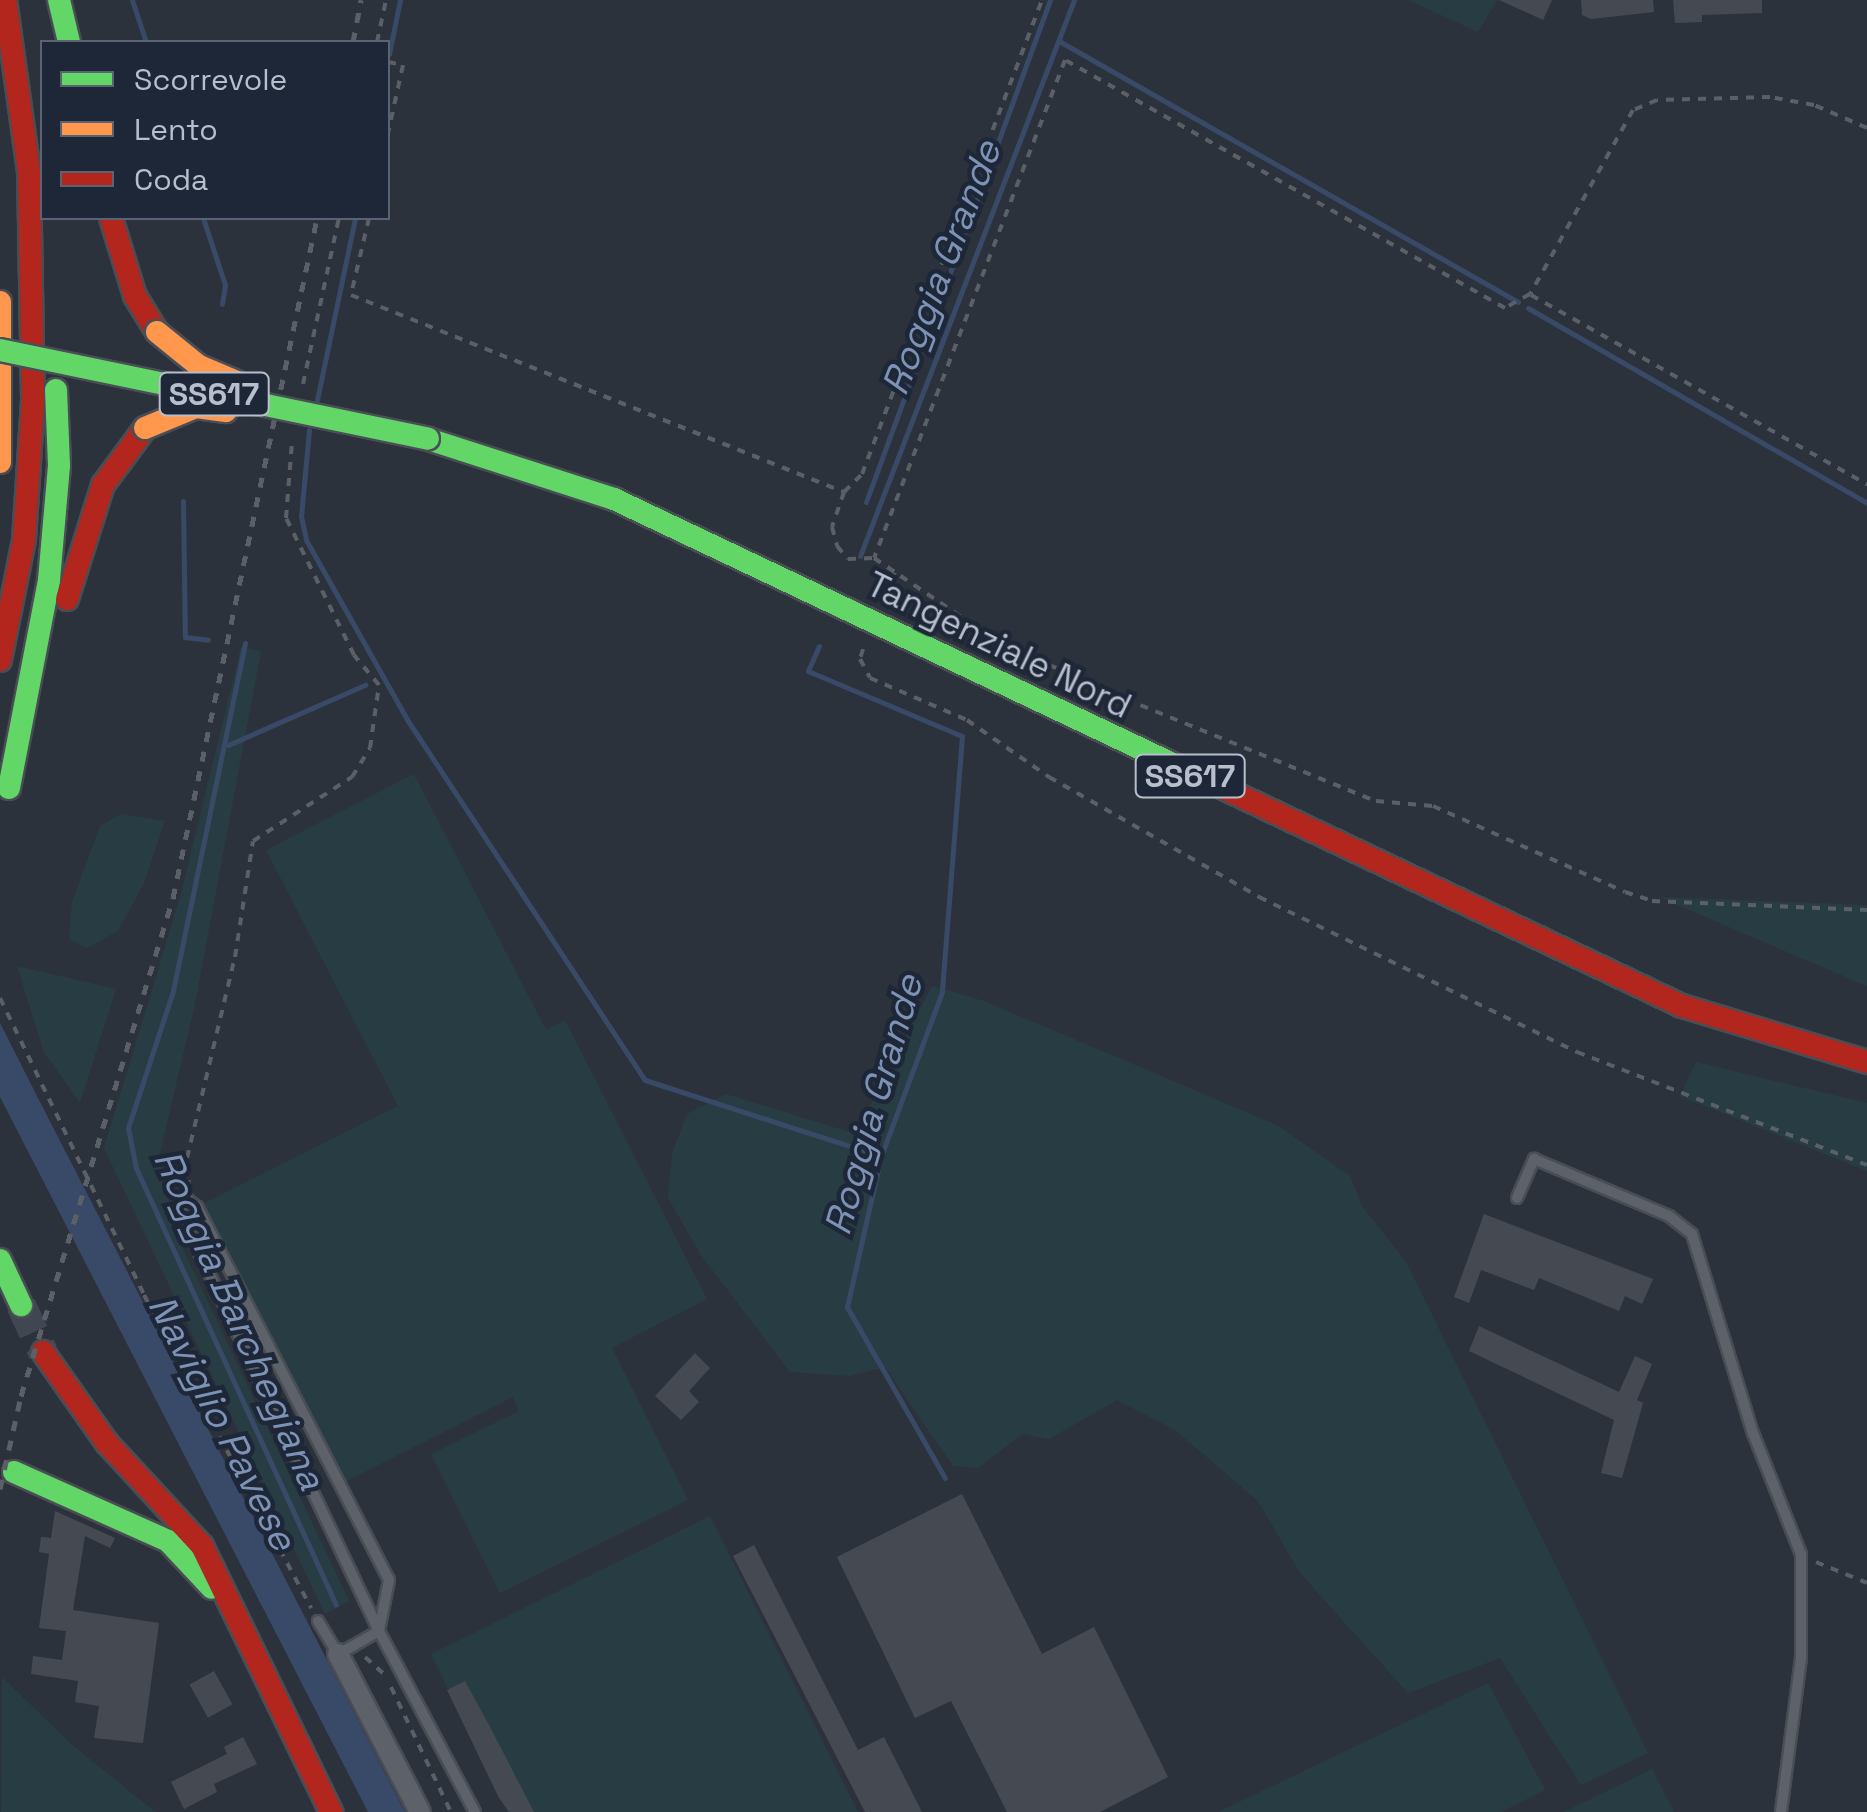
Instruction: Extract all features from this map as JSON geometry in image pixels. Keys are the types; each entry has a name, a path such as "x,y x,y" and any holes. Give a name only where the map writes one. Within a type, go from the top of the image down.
{"main road":[{"path":"5,0 52,345 58,465 49,580 9,788"},
{"path":"59,0 69,40"},
{"path":"0,660 24,540 33,399 30,172"},
{"path":"111,220 135,296 158,332 199,366 233,380 428,439"},
{"path":"0,302 0,462"},
{"name":"SS617","path":"0,350 428,439"},
{"path":"0,815 42,704 86,525 120,454 145,428 196,407 428,439"},
{"name":"Tangenziale Nord","path":"428,439 614,499 1682,1006 1867,1062"},
{"path":"0,1260 22,1305"},
{"path":"43,1352 107,1443 202,1546 222,1597 331,1812"},
{"path":"14,1472 168,1542 222,1597"}],"street":[{"path":"345,1650 420,1812"}],"lane":[{"path":"1517,1198 1534,1159 1669,1216 1692,1234 1802,1563 1801,1658 1781,1812"},
{"path":"318,1621 345,1650 379,1631 389,1580 197,1207 187,1199 179,1210 379,1631 475,1812"},
{"path":"132,1524 152,1490"}],"path":[{"path":"377,40 386,0"},
{"path":"1042,0 862,474 844,492 832,527 837,546 848,559 874,558 991,637 1096,688 1376,801 1433,806 1624,892 1652,901 1867,910"},
{"path":"874,558 1066,60 1505,308 1530,294 1633,110 1657,100 1770,96 1814,105 1867,128"},
{"path":"390,62 402,65 390,123"},
{"path":"300,397 339,220"},
{"path":"369,220 351,295 844,492"},
{"path":"1530,294 1867,484"},
{"path":"187,1199 186,1158 235,957 253,841 352,777 370,748 378,685 354,654 286,518 284,484 294,432"},
{"path":"884,601 895,572"},
{"path":"866,638 860,659 870,678 967,720 1049,777 1259,897 1577,1052 1867,1166"},
{"path":"0,998 144,1296 318,1621"},
{"path":"1802,1563 1822,1562 1867,1583"},
{"path":"345,1650 384,1674 451,1812"}],"green space":[{"path":"1408,0 1497,0 1478,32"},
{"path":"241,647 261,651 195,1004 159,1157 177,1236 349,1601 325,1614 104,1148 181,894"},
{"path":"414,774 546,1030 565,1020 707,1299 612,1348 688,1500 500,1593 431,1454 519,1411 513,1397 345,1482 203,1204 398,1106 266,850"},
{"path":"121,814 165,821 144,883 118,931 87,948 69,939 72,902 100,826"},
{"path":"1659,897 1867,905 1867,986"},
{"path":"17,966 116,989 80,1103 44,1052"},
{"path":"932,986 984,1001 1277,1125 1350,1176 1362,1206 1406,1262 1648,1753 1581,1785 1500,1658 1408,1693 1300,1573 1258,1501 1175,1430 1117,1400 1049,1439 1022,1434 978,1468 953,1466 885,1367 849,1376 790,1372 701,1255 668,1198 672,1154 687,1114 726,1094 856,1134"},
{"path":"1696,1062 1867,1103 1867,1171 1680,1096"},
{"path":"710,1516 858,1812 509,1812 431,1654"},
{"path":"2,1677 70,1743 155,1812 1,1812"},
{"path":"1488,1683 1545,1790 1501,1812 1218,1812"},
{"path":"1652,1769 1674,1812 1564,1812"}],"water":[{"path":"0,1023 405,1812 368,1812 0,1097"}],"building":[{"path":"1499,0 1552,0 1543,20"},
{"path":"1581,0 1653,0 1654,12 1591,19 1582,15"},
{"path":"1673,0 1762,0 1762,13 1702,15 1702,22 1675,23"},
{"path":"1484,1214 1653,1279 1642,1304 1625,1296 1619,1311 1539,1278 1534,1290 1481,1270 1469,1303 1454,1297"},
{"path":"1479,1326 1619,1392 1635,1356 1652,1364 1637,1400 1643,1403 1622,1478 1601,1473 1614,1420 1469,1351"},
{"path":"695,1353 710,1368 689,1391 699,1402 681,1420 655,1396"},
{"path":"962,1494 1042,1654 1094,1627 1168,1777 1100,1812 1007,1812 951,1701 915,1718 837,1557"},
{"path":"55,1511 115,1538 110,1548 85,1536 73,1610 159,1623 143,1743 94,1738 99,1706 75,1702 78,1681 31,1674 33,1656 62,1660 66,1631 39,1628 49,1554 39,1552 41,1537 51,1538"},
{"path":"754,1545 858,1750 884,1737 922,1812 865,1812 733,1556"},
{"path":"214,1671 232,1704 208,1718 190,1685"},
{"path":"465,1681 534,1812 509,1812 499,1798 447,1690"},
{"path":"243,1737 257,1764 214,1784 217,1792 184,1809 171,1782 227,1754 224,1747"}],"waterway":[{"name":"Roggia Barchegiana","path":"132,0 145,40"},
{"path":"390,49 400,0"},
{"path":"866,502 1050,0"},
{"name":"Roggia Grande","path":"860,556 1074,0"},
{"path":"1059,41 1518,302"},
{"name":"Roggia Barchegiana","path":"204,220 225,285 222,304"},
{"path":"317,400 355,220"},
{"path":"1528,308 1867,503"},
{"path":"309,430 301,516 306,540 408,721 645,1080 881,1156"},
{"name":"Roggia Barchegiana","path":"183,501 185,637 208,640"},
{"name":"Roggia Barchegiana","path":"245,643 172,994 128,1128 136,1168 336,1604"},
{"name":"Roggia Grande","path":"819,646 808,671 962,736 942,992 881,1156 847,1307 945,1478"},
{"path":"228,745 365,685"}],"tunnel":[{"path":"21,1305 43,1352"}],"railway":[{"path":"353,40 361,0"},
{"path":"0,1489 21,1396 173,898 317,220"}],"traffic: fast":[{"path":"59,0 69,40"},
{"path":"0,350 428,439"},
{"path":"9,788 49,580 59,465 56,390"},
{"path":"428,439 614,499 1213,783"},
{"path":"0,1260 21,1305"},
{"path":"14,1472 168,1541 212,1588"}],"traffic: slow":[{"path":"0,302 0,462"},
{"path":"157,332 199,366 237,382"},
{"path":"145,428 196,407 226,411"}],"traffic: jam":[{"path":"0,660 24,540 33,399 29,172 5,0"},
{"path":"112,220 135,296 157,332"},
{"path":"67,599 103,485 145,428"},
{"path":"1213,783 1682,1006 1867,1062"},
{"path":"43,1352 107,1443 202,1546 331,1812"}],"water label":[{"name":"Naviglio Pavese","path":"222,1423"}]}
